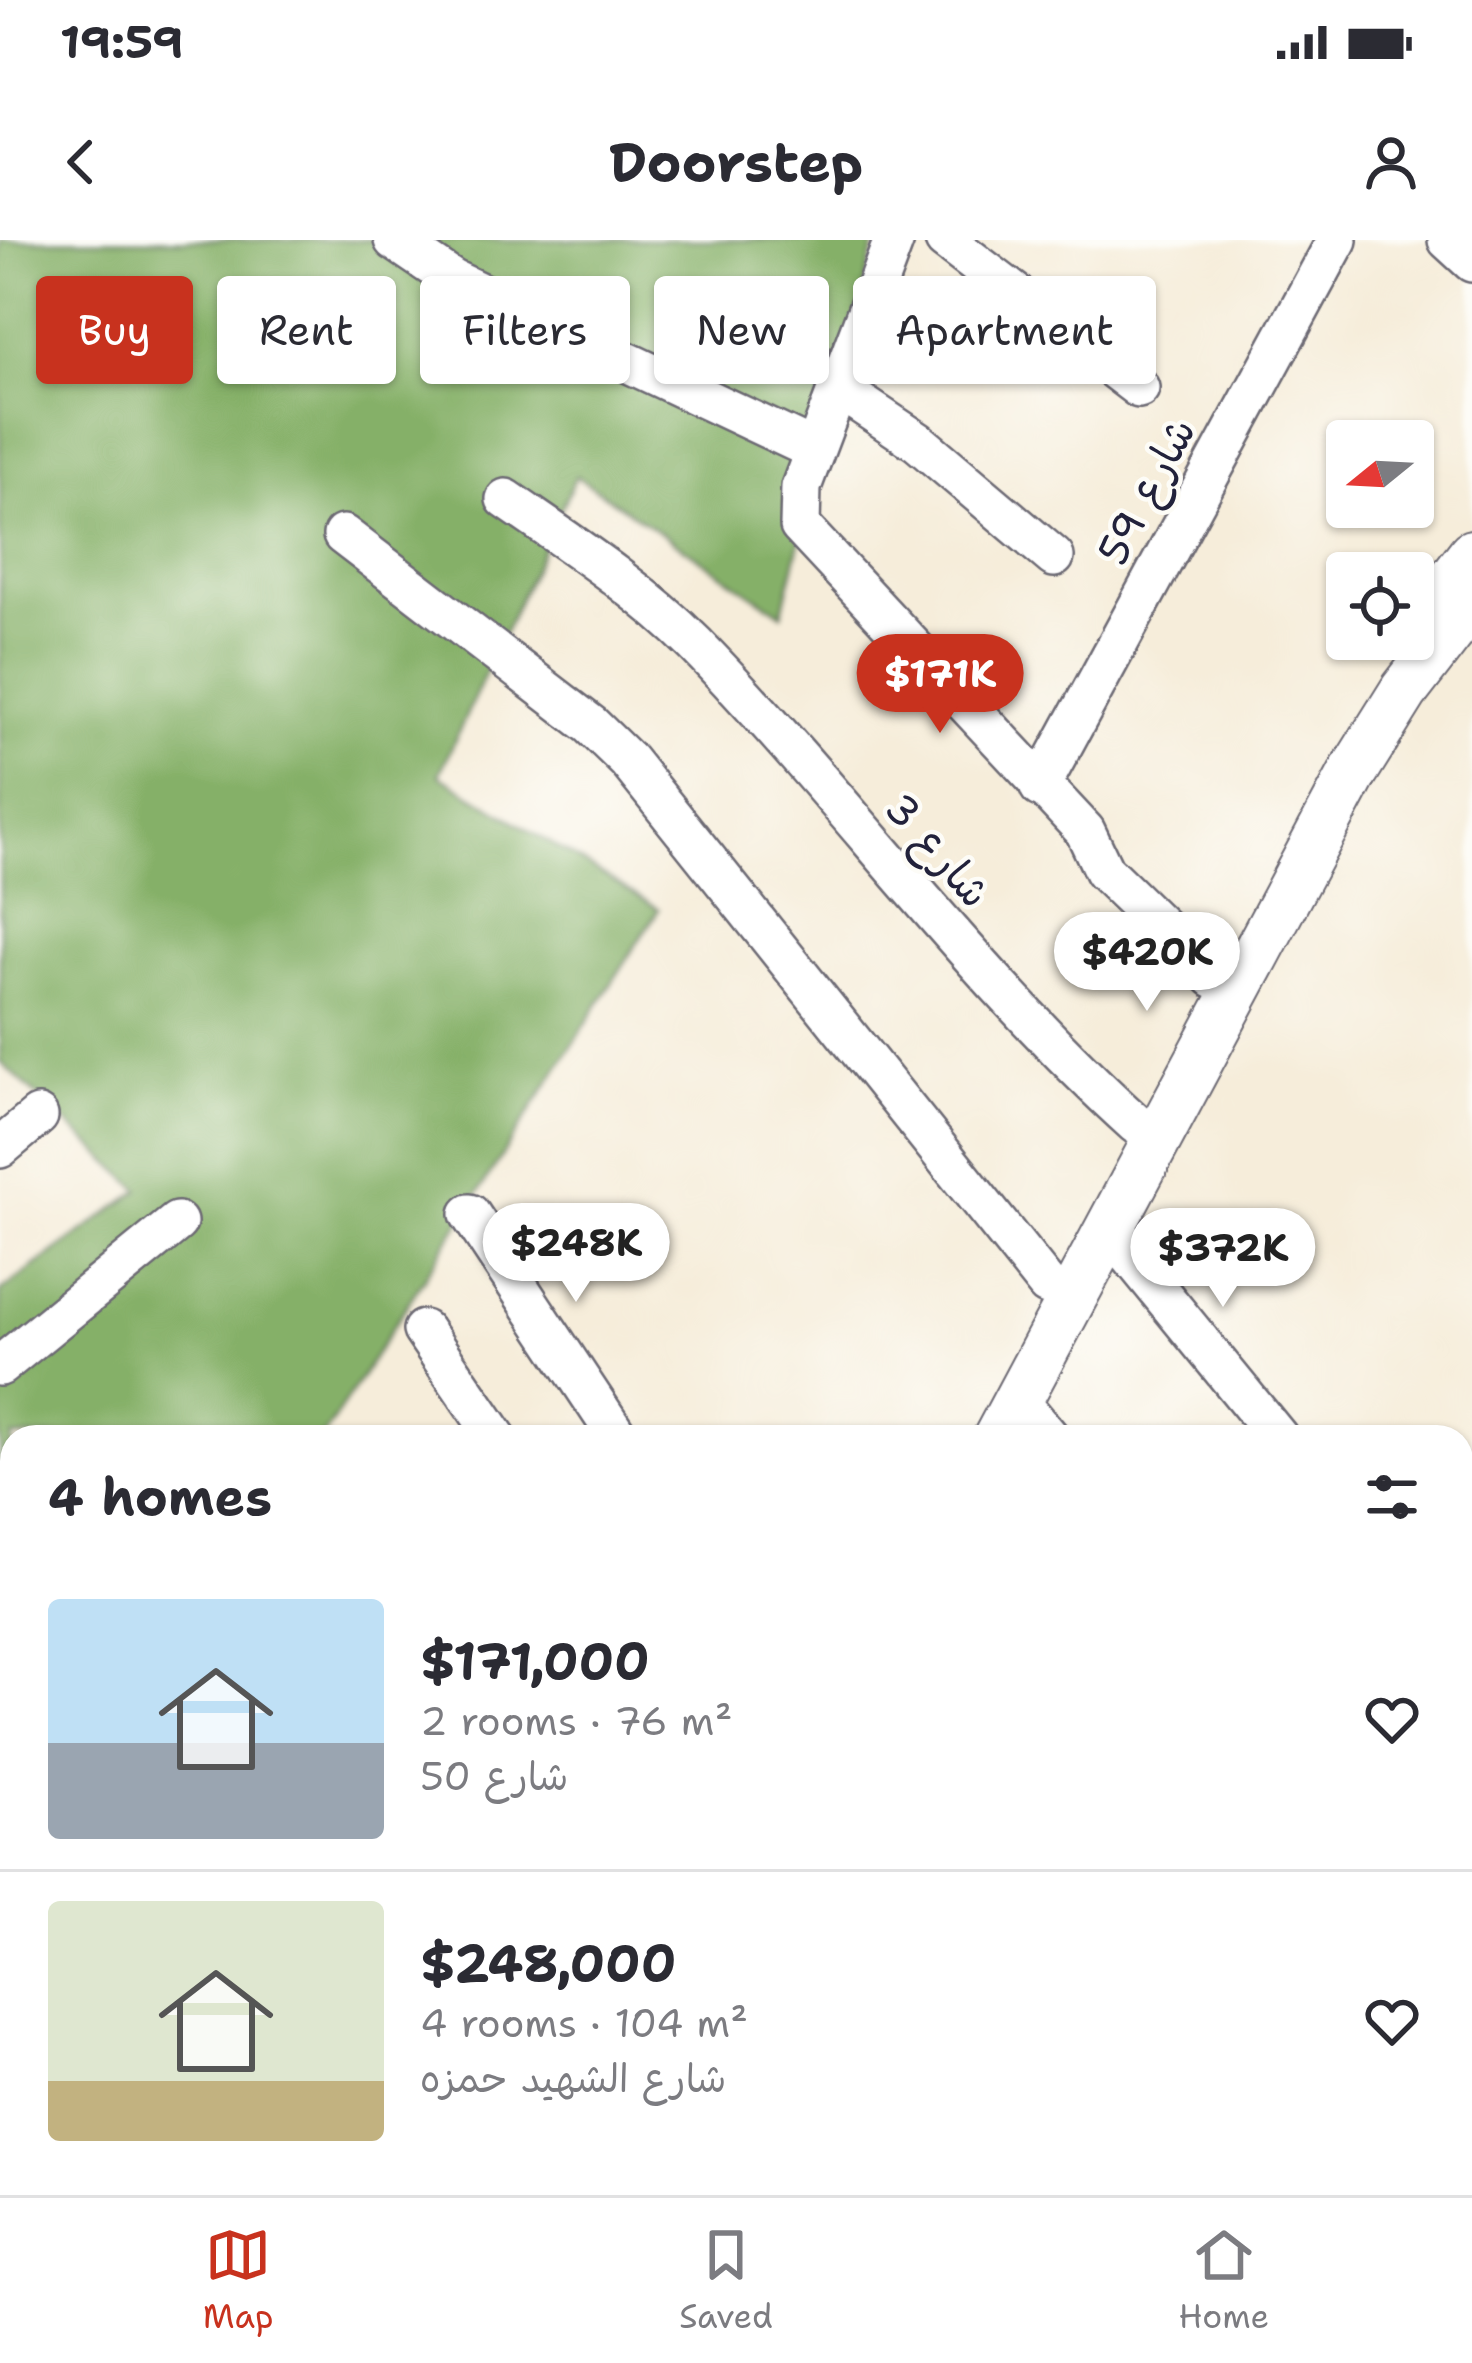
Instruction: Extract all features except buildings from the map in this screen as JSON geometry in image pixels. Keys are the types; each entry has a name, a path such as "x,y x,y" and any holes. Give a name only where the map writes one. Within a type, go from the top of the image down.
{"street":[{"path":"394,240 453,280 814,450"},
{"path":"945,240 1138,388"},
{"name":"شارع 59","path":"1040,787 1336,240"},
{"path":"1448,240 1472,262"},
{"path":"888,242 797,507 811,542 1084,831 1104,871 1214,978"},
{"path":"839,389 882,413 1054,557"},
{"name":"شارع 3","path":"506,499 604,566 693,643 982,973 1136,1124"},
{"path":"343,535 591,725 628,761 690,845 1047,1285"},
{"path":"1434,604 1472,554"},
{"path":"1008,1418 1354,771 1404,691 1472,603"},
{"path":"968,1425 1136,1124 1334,753 1394,660"},
{"path":"0,1148 38,1116"},
{"path":"470,1214 610,1425"},
{"path":"0,1366 177,1222"},
{"path":"1109,1230 1268,1425"},
{"path":"423,1330 488,1425"}],"green space":[{"path":"0,240 876,240 867,276 853,276 853,332 782,614 576,476 439,775 659,909 331,1425 0,1425 0,1292 140,1190 0,1062"}]}
